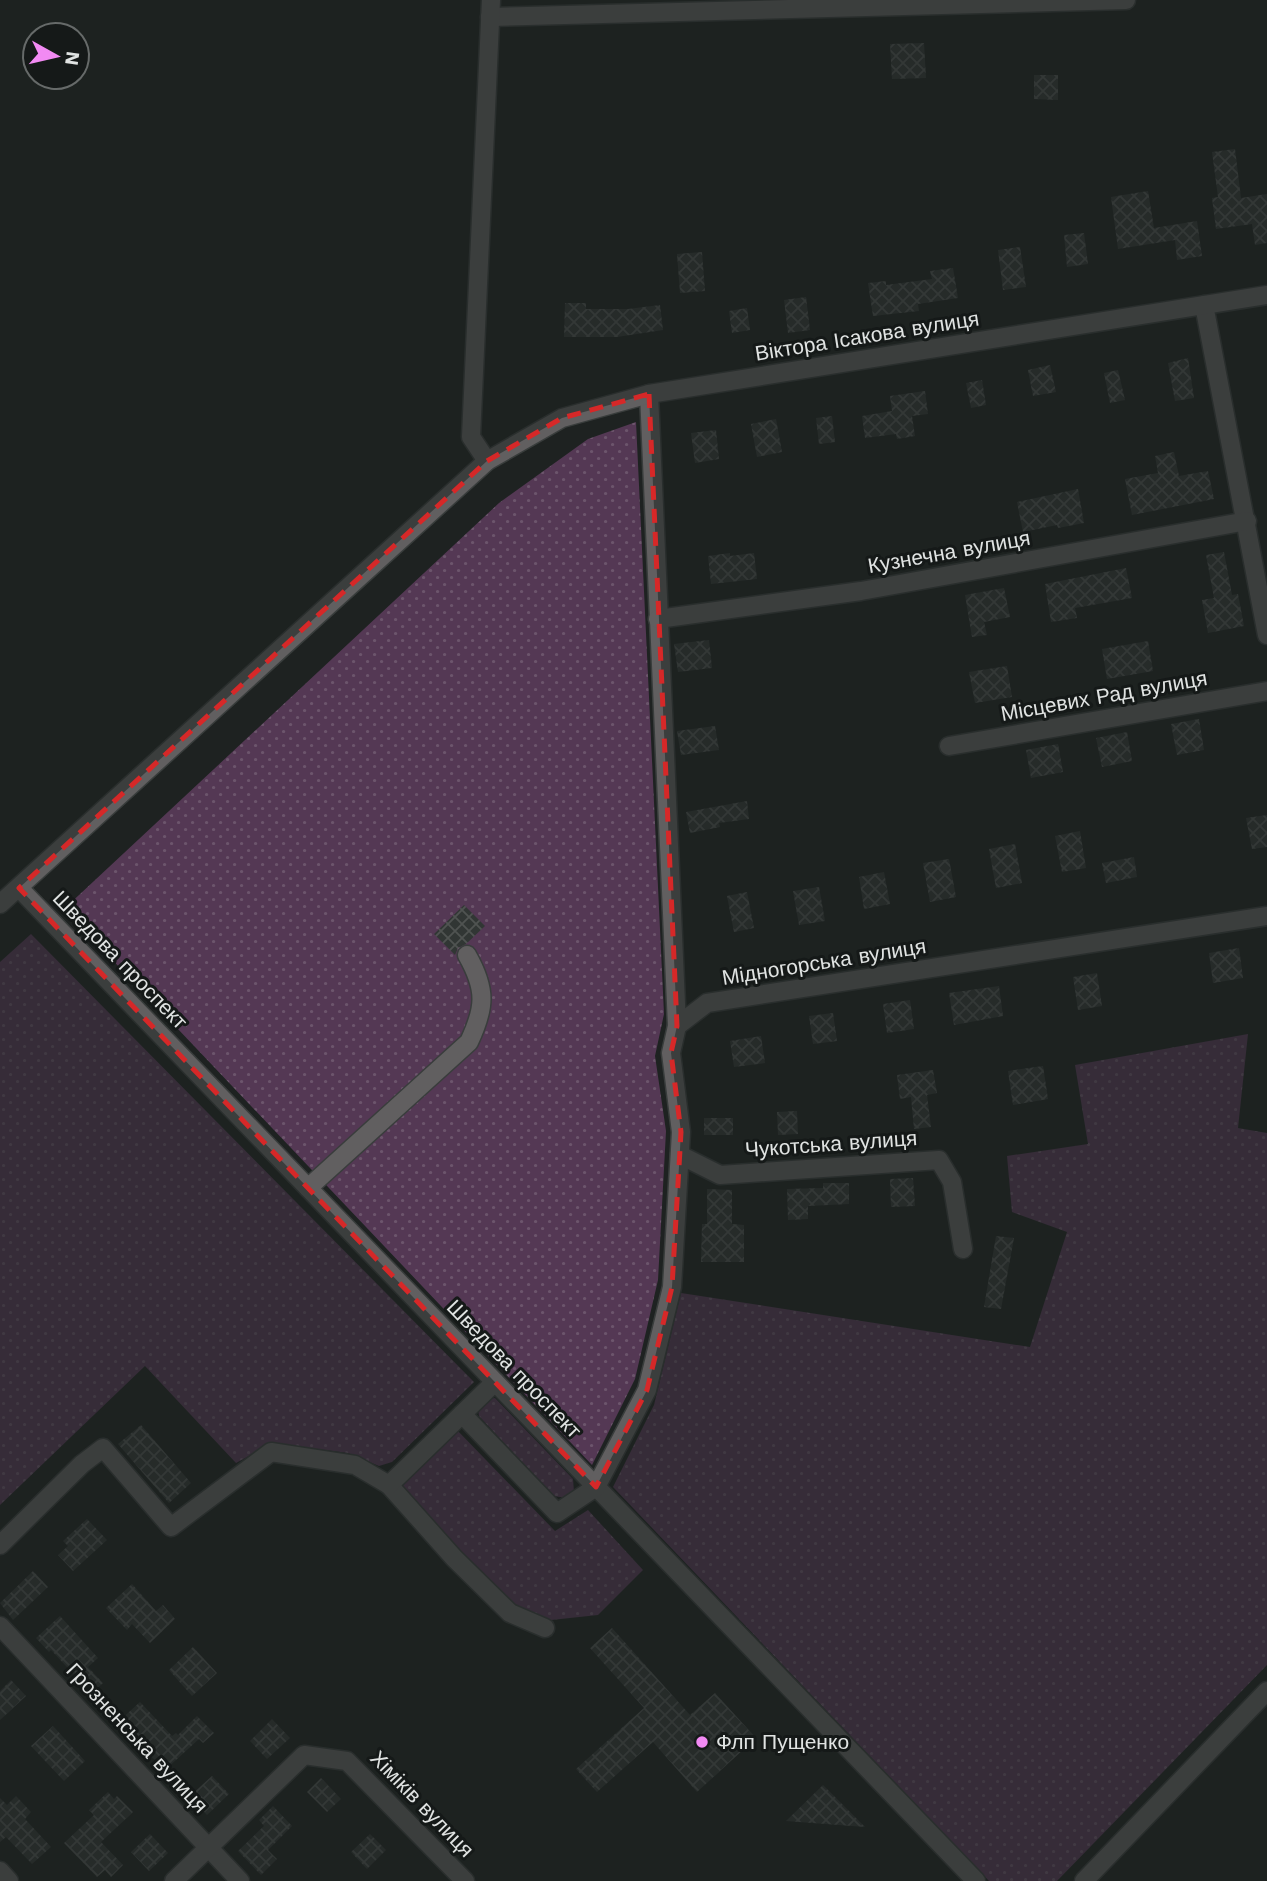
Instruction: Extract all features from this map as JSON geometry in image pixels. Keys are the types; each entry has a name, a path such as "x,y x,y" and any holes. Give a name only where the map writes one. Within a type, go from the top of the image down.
{"street":[{"path":"487,461 471,437 490,8 1126,0"},
{"name":"Віктора Ісакова вулиця","path":"0,904 487,461 562,418 649,394 1267,295"},
{"path":"1204,305 1267,635"},
{"path":"462,1414 557,1513 596,1487 647,1390 672,1287 681,1132 671,1053 677,1026 649,394"},
{"name":"Кузнечна вулиця","path":"658,619 861,591 1247,521"},
{"name":"Місцевих Рад вулиця","path":"949,746 1267,691"},
{"name":"Шведова проспект","path":"19,888 976,1881"},
{"name":"Мідногорська вулиця","path":"677,1026 707,1003 1267,916"},
{"path":"308,1188 469,1042 480,1018 483,1003 480,983 467,955"},
{"name":"Чукотська вулиця","path":"680,1154 720,1175 939,1160 952,1182 963,1249"},
{"path":"389,1485 495,1382"},
{"path":"0,1545 82,1464 103,1448 171,1527 271,1452 355,1465 389,1485 454,1558 510,1613 545,1628"},
{"name":"Грозненська вулиця","path":"0,1626 240,1881"},
{"path":"1084,1881 1267,1691"},
{"name":"Хіміків вулиця","path":"209,1848 304,1755 347,1761 465,1881"},
{"path":"174,1881 209,1848"},
{"path":"0,1871 9,1881"}],"highlighted area":[{"path":"649,394 677,1026 671,1053 681,1132 672,1287 647,1390 596,1487 19,888 487,461 562,418"}],"shaded area":[{"path":"636,422 664,1014 655,1056 666,1131 658,1280 635,1379 592,1465 64,909 499,503 588,439"},
{"path":"31,934 474,1382 392,1462 379,1466 348,1453 272,1443 236,1463 145,1366 0,1505 0,962"},
{"path":"1248,1034 1238,1128 1267,1133 1267,1665 1057,1881 989,1881 613,1487 654,1405 681,1293 1030,1347 1067,1232 1012,1212 1007,1156 1088,1144 1075,1065"},
{"path":"495,1398 573,1479 574,1492 567,1498 553,1496 479,1416 478,1409 486,1399"},
{"path":"456,1429 555,1531 588,1510 643,1570 598,1615 542,1621 513,1607 401,1492 400,1486"}],"building":[{"path":"924,43 926,78 892,79 890,44"},
{"path":"1034,75 1058,75 1058,100 1034,99"},
{"path":"1235,149 1241,198 1267,194 1267,243 1255,245 1252,224 1216,229 1212,198 1218,197 1212,152"},
{"path":"1148,191 1154,228 1197,221 1202,256 1177,260 1175,240 1118,249 1111,197"},
{"path":"1084,233 1088,264 1067,267 1064,235"},
{"path":"1020,247 1026,287 1003,290 998,250"},
{"path":"702,252 705,291 680,293 677,254"},
{"path":"953,268 958,298 918,304 919,311 873,316 868,283 886,281 886,285 932,279 930,271"},
{"path":"806,297 810,330 788,333 784,300"},
{"path":"565,303 586,303 586,309 628,309 660,305 663,330 617,337 564,337"},
{"path":"747,308 750,330 732,333 729,311"},
{"path":"1188,358 1194,398 1175,401 1168,363"},
{"path":"1050,365 1056,392 1033,396 1028,370"},
{"path":"1118,370 1125,400 1110,403 1104,373"},
{"path":"982,380 986,405 971,408 966,383"},
{"path":"925,391 928,414 912,416 915,436 897,439 896,434 865,438 862,416 892,411 890,396"},
{"path":"832,416 835,442 819,444 816,418"},
{"path":"776,419 782,452 757,457 751,424"},
{"path":"716,430 719,459 695,463 691,433"},
{"path":"1174,452 1179,476 1208,471 1214,499 1132,515 1125,479 1158,473 1155,456"},
{"path":"1078,489 1084,523 1023,532 1017,502"},
{"path":"1224,552 1232,595 1238,594 1244,626 1208,633 1202,600 1214,598 1206,555"},
{"path":"730,553 730,556 754,553 757,579 711,584 708,556"},
{"path":"1126,568 1132,598 1075,608 1077,618 1051,622 1045,584"},
{"path":"1004,588 1010,617 984,622 987,635 972,637 965,595"},
{"path":"709,640 712,668 678,672 674,644"},
{"path":"1148,641 1153,671 1107,679 1102,649"},
{"path":"1007,666 1012,697 975,703 969,672"},
{"path":"1199,719 1204,750 1177,755 1171,724"},
{"path":"715,726 719,750 681,755 677,731"},
{"path":"1127,732 1132,761 1102,767 1096,738"},
{"path":"1058,744 1063,772 1031,778 1026,750"},
{"path":"747,801 749,819 719,823 720,827 690,833 686,812"},
{"path":"1267,815 1267,847 1252,849 1246,818"},
{"path":"1080,831 1086,868 1062,872 1055,836"},
{"path":"1015,844 1022,883 996,888 989,849"},
{"path":"1134,857 1137,877 1106,883 1102,863"},
{"path":"949,859 956,897 930,902 923,863"},
{"path":"884,872 890,904 864,909 859,877"},
{"path":"819,887 825,921 799,925 793,891"},
{"path":"747,892 754,928 734,932 727,896"},
{"path":"464,905 485,926 458,948 455,955 434,934"},
{"path":"1239,948 1243,978 1213,983 1209,953"},
{"path":"1097,973 1102,1006 1078,1010 1073,977"},
{"path":"999,986 1003,1016 954,1025 949,993"},
{"path":"910,1000 914,1029 887,1033 883,1004"},
{"path":"833,1013 837,1041 813,1044 809,1016"},
{"path":"761,1036 765,1063 734,1067 730,1041"},
{"path":"1043,1066 1048,1099 1013,1105 1008,1071"},
{"path":"933,1070 937,1093 927,1095 931,1127 914,1129 911,1097 900,1099 897,1075"},
{"path":"797,1111 798,1134 778,1135 777,1112"},
{"path":"704,1118 733,1118 733,1135 704,1135"},
{"path":"913,1178 915,1206 891,1207 890,1179"},
{"path":"823,1183 849,1183 849,1204 808,1206 808,1219 788,1220 787,1189 823,1188"},
{"path":"707,1189 732,1190 732,1224 744,1225 744,1262 701,1262 702,1224 707,1224"},
{"path":"996,1236 1014,1238 1001,1309 984,1307"},
{"path":"141,1425 191,1483 169,1503 118,1444"},
{"path":"87,1519 107,1540 73,1571 58,1555 68,1546 63,1541"},
{"path":"33,1571 48,1587 13,1620 0,1603"},
{"path":"132,1584 156,1611 163,1605 175,1619 150,1643 132,1624 127,1630 106,1608"},
{"path":"60,1616 98,1658 88,1667 103,1683 89,1696 79,1684 81,1682 36,1638"},
{"path":"612,1628 690,1715 715,1693 756,1738 697,1792 653,1742 597,1792 576,1769 644,1708 590,1648"},
{"path":"193,1647 217,1673 192,1696 169,1670"},
{"path":"11,1680 26,1696 0,1720 0,1691"},
{"path":"140,1702 172,1736 176,1733 178,1735 197,1716 214,1733 203,1743 199,1739 165,1770 117,1723"},
{"path":"272,1719 290,1738 267,1759 250,1741"},
{"path":"53,1726 85,1761 64,1781 31,1746"},
{"path":"212,1776 229,1794 207,1815 190,1796"},
{"path":"321,1778 341,1799 327,1812 307,1792"},
{"path":"823,1785 865,1827 786,1821"},
{"path":"108,1792 114,1799 117,1796 133,1812 101,1842 123,1865 111,1877 105,1870 97,1877 64,1843 94,1815 89,1810"},
{"path":"16,1796 31,1812 25,1819 51,1847 32,1864 6,1837 0,1842 0,1798 7,1805"},
{"path":"273,1806 292,1826 268,1850 277,1859 261,1875 238,1851 264,1826 259,1820"},
{"path":"150,1834 168,1853 149,1871 131,1852"},
{"path":"370,1834 386,1850 367,1869 351,1852"}],"place":[{"name":"Флп Пущенко","path":"702,1742"}]}
